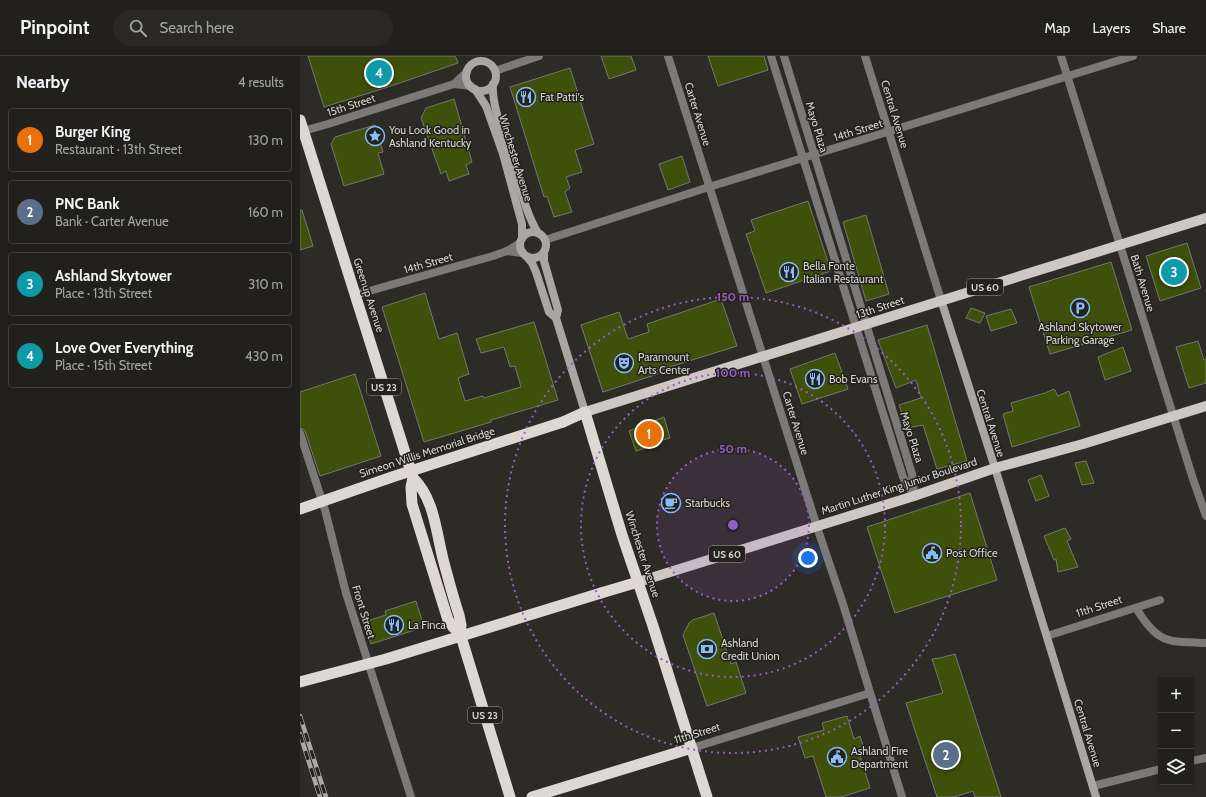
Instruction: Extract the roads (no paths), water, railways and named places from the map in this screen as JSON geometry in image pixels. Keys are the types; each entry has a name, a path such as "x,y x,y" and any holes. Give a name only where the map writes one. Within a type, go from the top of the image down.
{"highway":[{"name":"Greenup Avenue","path":"300,120 302,132 413,478 411,487 412,504 448,620 460,633"},
{"name":"13th Street","path":"563,422 585,412"},
{"name":"Winchester Avenue","path":"585,412 622,535 707,797"},
{"name":"Simeon Willis Memorial Bridge","path":"300,509 392,476 563,422"},
{"name":"Greenup Avenue","path":"413,478 420,484 428,498 459,615 461,625 460,633 510,797"},
{"name":"Martin Luther King Junior Boulevard","path":"300,682 386,660 638,582"},
{"name":"11th Street","path":"532,797 692,748"}],"main road":[{"path":"468,70 477,62 485,59 495,71 495,79 493,84 485,90 473,88 468,82 468,70 469,56"},
{"name":"Winchester Avenue","path":"493,84 493,97 500,122 529,216 538,233"},
{"name":"Winchester Avenue","path":"473,88 486,106 502,154 522,224 521,241"},
{"name":"13th Street","path":"585,412 1206,218"},
{"path":"529,233 538,233 545,240 546,244 544,253 536,258 525,255 520,247 521,241 529,233"},
{"name":"Winchester Avenue","path":"544,253 545,268 558,310 556,318 585,412"},
{"name":"Winchester Avenue","path":"525,255 534,268 549,312 556,318"},
{"name":"Central Avenue","path":"941,300 995,468 1096,797"},
{"name":"Martin Luther King Junior Boulevard","path":"638,582 817,527 995,468 1083,444 1206,406"}],"street":[{"path":"495,71 539,56"},
{"name":"Carter Avenue","path":"668,56 817,527 843,604 902,797"},
{"name":"Mayo Plaza","path":"771,56 903,477 914,496"},
{"name":"Mayo Plaza","path":"784,56 912,474 914,496"},
{"name":"Central Avenue","path":"865,56 941,300"},
{"name":"Bath Avenue","path":"1061,56 1206,516"},
{"name":"14th Street","path":"545,240 709,187 1133,56"},
{"name":"15th Street","path":"302,132 454,84 468,70"},
{"name":"15th Street","path":"454,84 473,88"},
{"name":"14th Street","path":"355,295 444,271 506,251 521,241"},
{"name":"14th Street","path":"506,251 525,255"},
{"name":"Front Street","path":"300,433 325,510 346,593 411,797"},
{"name":"11th Street","path":"1047,636 1160,600"},
{"path":"1136,608 1145,622 1162,638 1175,642 1206,643"},
{"name":"11th Street","path":"692,748 870,693"},
{"path":"1194,760 1206,758"},
{"path":"1093,786 1158,770"}],"railway":[{"path":"300,716 326,797"},
{"path":"300,734 320,797"}],"place":[{"name":"Love Over Everything","path":"379,73"},
{"name":"Fat Patti's","path":"526,97"},
{"name":"You Look Good in Ashland Kentucky","path":"375,136"},
{"name":"Bella Fonte Italian Restaurant","path":"789,272"},
{"name":"Ashland Skytower","path":"1174,272"},
{"name":"Ashland Skytower Parking Garage","path":"1080,308"},
{"name":"Paramount Arts Center","path":"624,363"},
{"name":"Bob Evans","path":"815,379"},
{"name":"Burger King","path":"649,434"},
{"name":"Starbucks","path":"671,503"},
{"name":"Post Office","path":"932,553"},
{"name":"La Finca","path":"394,625"},
{"name":"Ashland Credit Union","path":"707,649"},
{"name":"PNC Bank","path":"946,755"},
{"name":"Ashland Fire Department","path":"837,757"}]}
